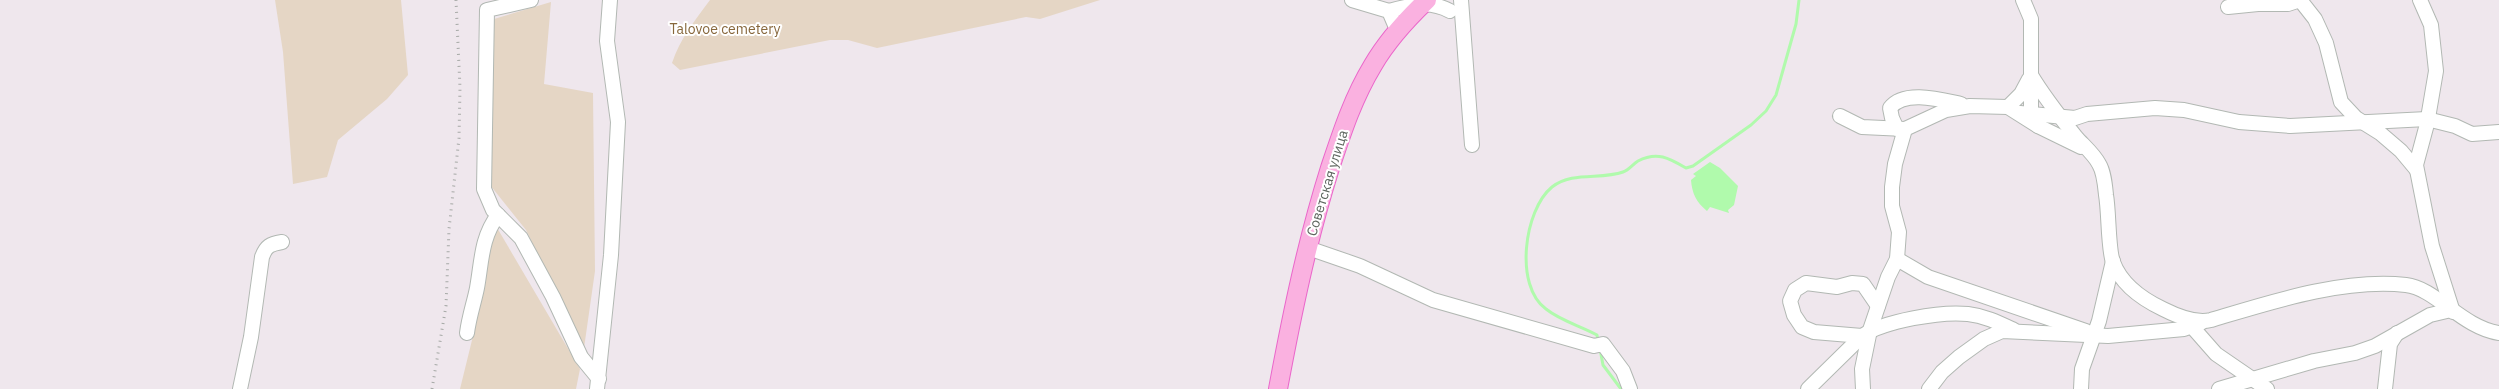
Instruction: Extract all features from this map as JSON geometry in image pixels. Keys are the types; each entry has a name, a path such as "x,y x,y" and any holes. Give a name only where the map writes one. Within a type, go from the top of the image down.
{"main road":[{"name":"Советская улица","path":"1278,389 1296,290 1349,109 1373,64 1426,0"}],"street":[{"path":"531,0 487,10 482,179 488,200 498,215 521,238 553,297 580,357 598,384"},
{"path":"598,384 611,255 618,122 607,41 610,0"},
{"path":"1352,0 1389,11 1426,0 1435,2 1450,11"},
{"path":"1461,0 1472,145"},
{"path":"2023,0 2031,19 2031,75 2026,113"},
{"path":"2228,7 2258,4 2288,4 2300,0 2315,19 2326,44 2341,102 2363,122 2401,151 2416,169"},
{"path":"2420,0 2431,25 2435,49 2436,71 2427,119 2419,148 2416,169 2432,246 2452,311"},
{"path":"1389,11 1398,32"},
{"path":"2008,107 2021,94 2031,75"},
{"path":"2031,75 2061,118 2100,164 2105,184 2113,261 2082,369 2081,389"},
{"path":"1863,389 1862,369 1866,333 1896,259 1899,232 1892,206 1892,187 1901,129 1892,118 1890,108 1895,101 1906,98 1970,106 2008,107 2026,113 2061,118 2155,108 2184,110 2239,122 2290,126 2427,119 2455,126 2472,134 2499,132"},
{"path":"1840,116 1862,127 1901,129 1946,110 1970,106"},
{"path":"2026,113 2038,126 2087,150"},
{"path":"467,333 477,288 480,255 485,237 498,215"},
{"path":"240,389 251,337 262,257 265,248 272,244 282,242"},
{"path":"1308,248 1360,266 1433,300 1599,345 1622,371 1630,389"},
{"path":"1896,259 1928,277 2093,334"},
{"path":"2113,261 2123,279 2143,299 2189,323 2216,354 2267,389"},
{"path":"1878,306 1863,284 1852,283 1837,287 1806,283 1795,290 1790,301 1794,315 1802,326 1814,332 1866,333 1923,317 1967,314 1985,317 2014,330"},
{"path":"1929,389 1942,372 1984,338 2002,331 2014,330 2067,335 2130,334 2209,320 2272,301 2358,285 2408,285 2426,292 2452,311 2489,331 2499,332"},
{"path":"2218,389 2255,380 2314,361 2355,353 2375,346 2397,332 2430,315 2452,311"},
{"path":"2385,389 2390,344 2397,332"},
{"path":"1808,389 1866,333"}],"green space":[{"path":"275,0 401,0 408,75 387,99 338,140 327,177 293,184 283,52"},
{"name":"Talovoe cemetery","path":"710,0 1100,0 1040,19 1026,17 877,48 848,40 830,40 680,70 672,63 675,54 688,30"},
{"path":"551,2 544,84 593,93 595,271 584,348 526,230 490,185 494,19"},
{"path":"496,226 580,369 576,389 460,389 474,332 489,242"}],"shaded area":[{"path":"1710,162 1720,168 1738,186 1734,205 1728,210 1729,213 1710,207 1707,211 1697,201 1692,189 1691,180 1696,176 1693,174"}],"waterway":[{"path":"1598,342 1597,335 1558,317 1546,309 1536,298 1530,283 1526,266 1526,248 1529,230 1542,198 1552,187 1560,182 1577,177 1623,172 1638,161 1651,156 1663,157 1686,168 1693,166 1751,125 1766,111 1776,95 1796,24 1799,0"},
{"path":"1600,349 1603,365 1621,389"}],"railway":[{"path":"432,389 446,306 449,229 459,138 460,88 456,0"}]}
